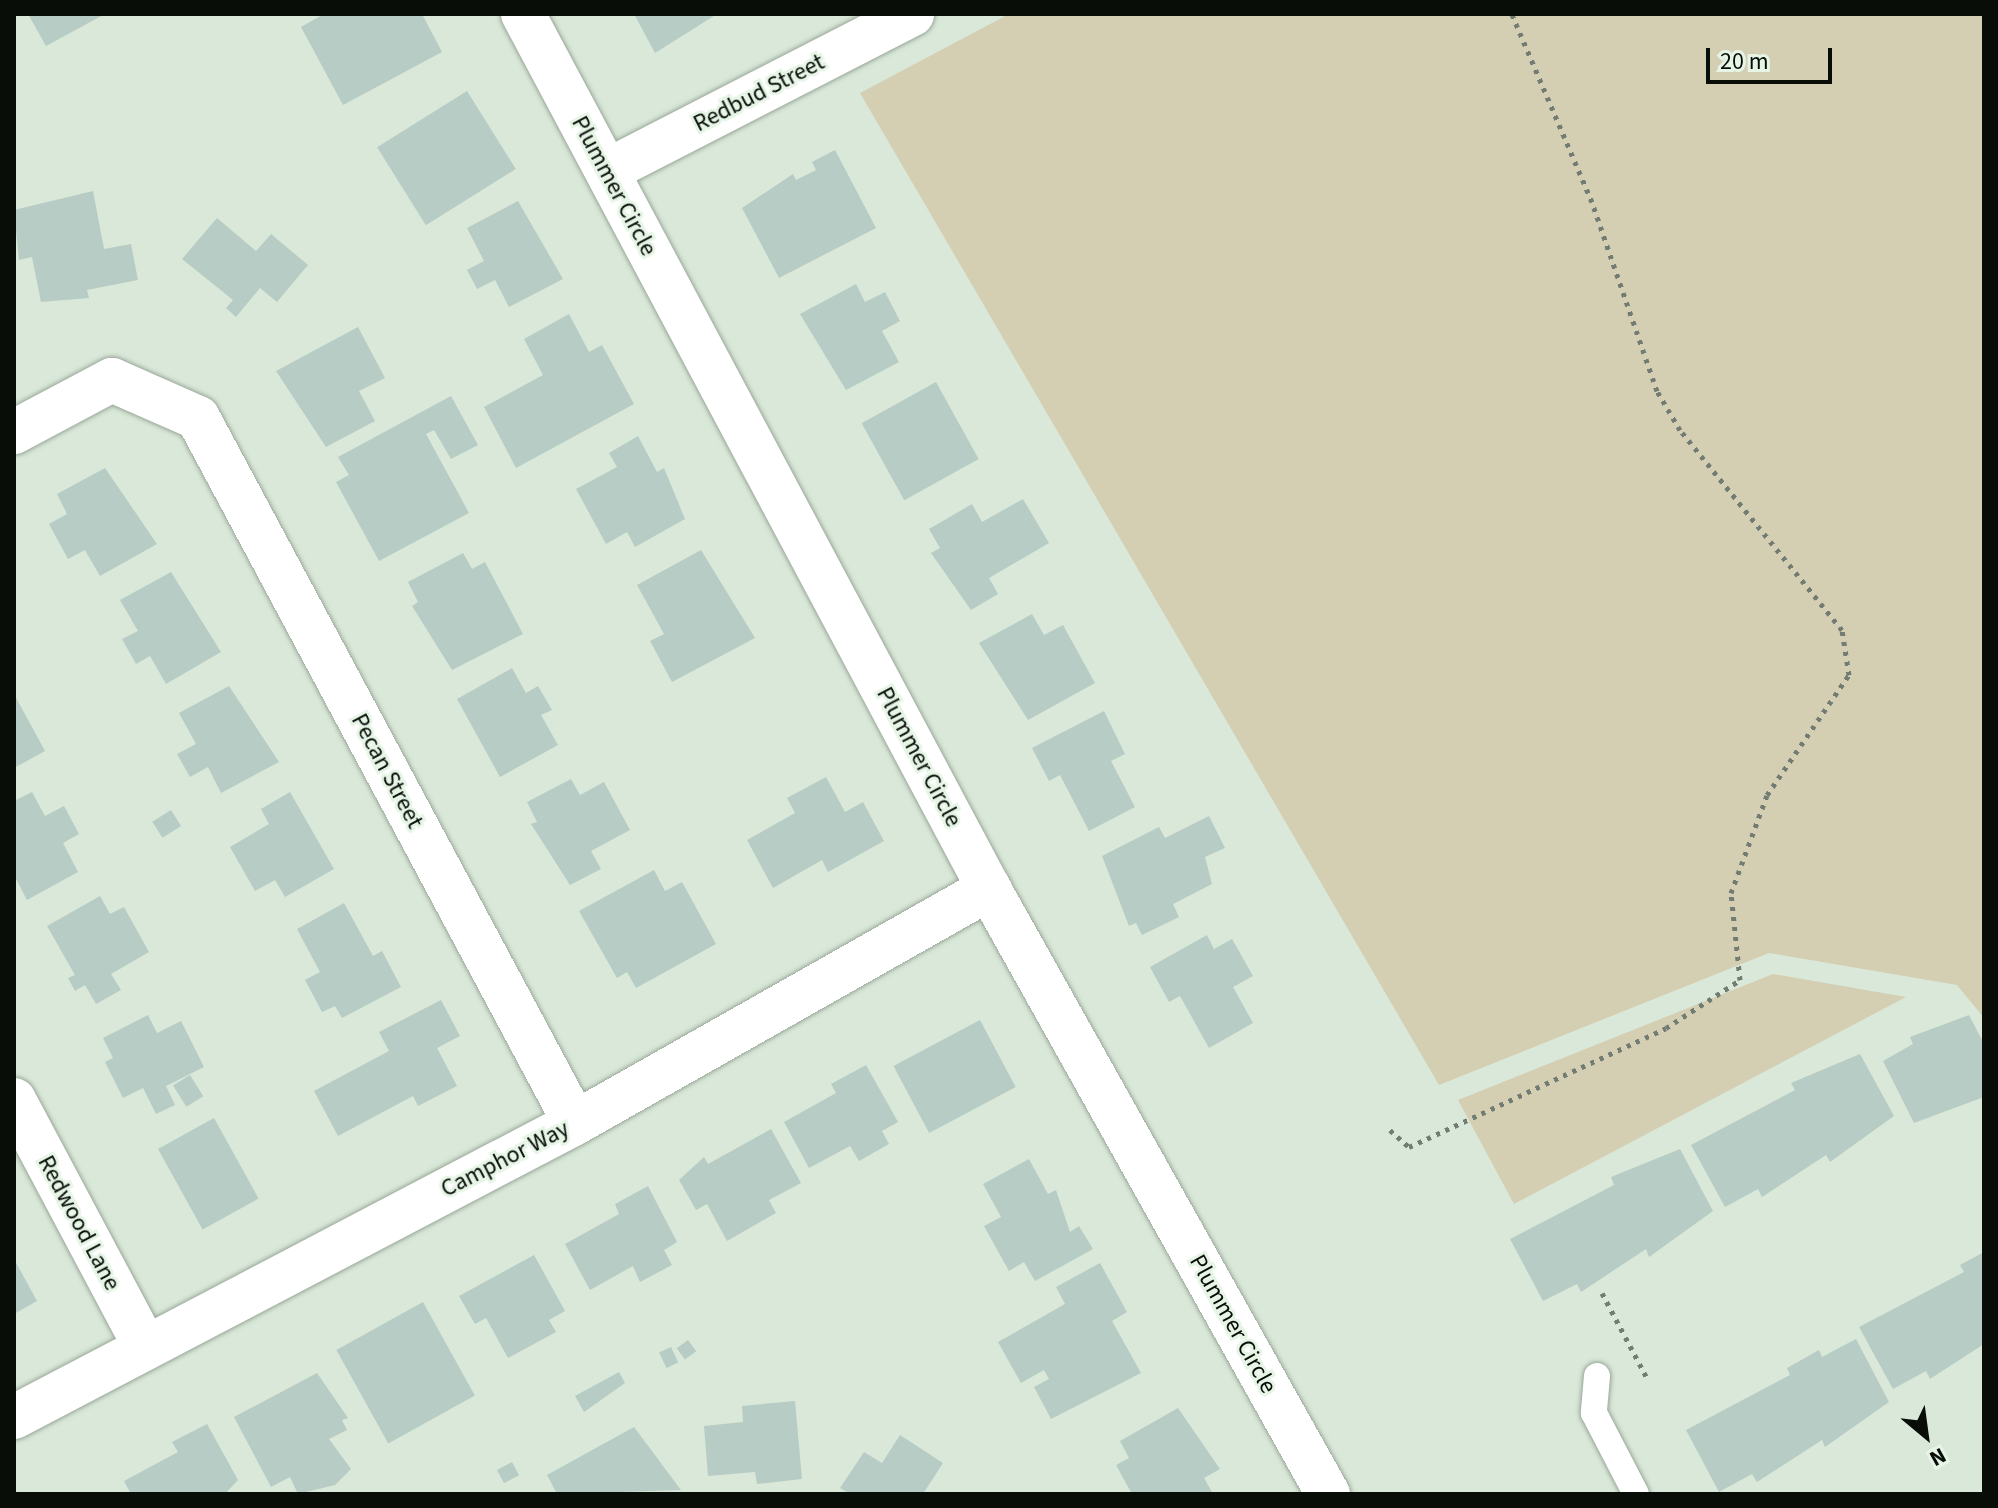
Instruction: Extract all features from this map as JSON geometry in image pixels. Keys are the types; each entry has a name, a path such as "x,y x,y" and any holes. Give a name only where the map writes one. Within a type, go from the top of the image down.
{"street":[{"name":"Plummer Circle","path":"523,14 989,889 1328,1494"},
{"name":"Redbud Street","path":"607,171 912,14"},
{"name":"Pecan Street","path":"14,432 112,380 198,418 575,1123"},
{"name":"Camphor Way","path":"14,1417 575,1123 989,889"},
{"name":"Redwood Lane","path":"14,1100 145,1346"}],"lane":[{"path":"1597,1376 1594,1413 1636,1494"}],"path":[{"path":"1390,1130 1409,1147 1666,1028 1740,980 1731,893 1767,795 1849,675 1842,630 1680,430 1657,391 1592,202 1512,14"},
{"path":"1602,1293 1646,1376"}],"shaded area":[{"path":"1009,14 1984,14 1984,1018 1957,985 1769,953 1439,1085 860,93"},
{"path":"1773,974 1906,997 1514,1204 1458,1100"}],"building":[{"path":"28,14 105,14 46,46"},
{"path":"324,14 422,14 442,52 343,105 301,27"},
{"path":"634,14 717,14 655,53"},
{"path":"467,91 516,169 426,225 377,147"},
{"path":"835,150 876,228 779,278 742,208 793,174 796,180 816,170 812,162"},
{"path":"93,191 104,249 131,244 138,280 87,290 89,298 41,302 32,257 19,260 14,210"},
{"path":"518,201 563,279 509,307 495,280 477,289 467,270 484,261 467,228"},
{"path":"217,218 256,251 271,234 308,265 277,302 260,288 236,317 226,308 233,300 182,259"},
{"path":"856,284 865,302 885,292 900,321 882,331 899,362 846,390 800,314"},
{"path":"569,314 589,352 602,345 634,404 516,468 484,407 543,375 524,339"},
{"path":"358,327 385,378 359,391 375,421 326,447 276,371"},
{"path":"936,382 979,459 904,500 862,423"},
{"path":"451,396 478,445 451,459 434,430 426,434 469,513 379,561 336,482 349,475 338,457"},
{"path":"638,436 657,472 664,468 685,519 635,547 627,532 606,544 576,489 617,467 609,453"},
{"path":"105,468 157,544 100,576 85,550 68,559 49,524 67,514 57,494"},
{"path":"1023,499 1049,543 989,578 998,594 971,610 931,553 940,548 929,529 972,504 982,522"},
{"path":"701,550 755,638 672,682 650,641 664,634 637,585"},
{"path":"463,553 472,569 485,562 523,634 452,670 412,606 418,602 408,582"},
{"path":"171,572 221,652 166,684 150,656 136,664 122,639 138,631 120,600"},
{"path":"1032,614 1044,635 1063,625 1095,683 1028,720 979,643"},
{"path":"512,668 526,693 538,686 552,710 541,715 558,745 500,777 457,699"},
{"path":"229,686 279,762 221,793 208,767 190,777 177,754 196,744 179,713"},
{"path":"14,694 45,751 14,768"},
{"path":"1104,711 1125,754 1111,761 1135,807 1089,831 1060,775 1049,781 1032,748"},
{"path":"826,777 845,812 863,802 884,841 828,872 822,860 773,888 747,840 795,813 787,798"},
{"path":"571,779 580,795 604,782 630,830 591,851 601,869 570,885 531,824 537,822 527,802"},
{"path":"32,792 45,816 64,806 79,834 63,843 78,872 27,900 14,875 14,801"},
{"path":"290,792 334,869 285,897 275,880 255,891 230,847 269,824 261,809"},
{"path":"171,810 181,826 162,838 152,822"},
{"path":"1209,816 1225,848 1205,857 1212,884 1173,904 1179,917 1142,935 1136,923 1129,926 1102,856 1159,827 1165,838"},
{"path":"654,870 665,891 682,882 716,944 636,988 627,972 617,978 579,911"},
{"path":"100,896 110,914 124,907 149,952 111,974 121,990 96,1004 85,985 75,991 68,978 75,975 47,926"},
{"path":"344,903 373,956 382,951 401,987 342,1018 335,1006 322,1012 305,980 320,972 297,929"},
{"path":"1207,935 1214,949 1232,939 1253,976 1233,987 1253,1023 1209,1048 1180,996 1169,1002 1150,967"},
{"path":"441,1000 460,1036 437,1048 457,1086 418,1106 413,1096 338,1136 314,1091 389,1051 379,1032"},
{"path":"148,1015 157,1033 181,1021 204,1067 166,1086 175,1105 156,1114 143,1088 123,1098 105,1062 113,1058 103,1038"},
{"path":"1969,1015 1984,1044 1984,1097 1914,1123 1883,1061 1913,1044 1910,1037"},
{"path":"980,1020 1016,1087 929,1133 893,1066"},
{"path":"1860,1054 1894,1116 1830,1162 1826,1155 1762,1197 1758,1189 1725,1207 1691,1145 1795,1090 1791,1083"},
{"path":"866,1065 898,1122 882,1131 889,1144 859,1161 850,1146 809,1168 784,1122 836,1093 831,1084"},
{"path":"190,1075 203,1096 186,1107 173,1086"},
{"path":"214,1118 259,1198 203,1229 158,1149"},
{"path":"771,1129 801,1183 769,1200 776,1213 727,1241 707,1204 696,1210 679,1180 704,1157 708,1164"},
{"path":"1680,1149 1713,1211 1649,1257 1646,1249 1581,1292 1577,1284 1543,1301 1510,1239 1614,1185 1611,1177"},
{"path":"1029,1159 1048,1194 1056,1190 1070,1232 1079,1226 1093,1249 1035,1281 1024,1262 1009,1271 984,1226 1001,1217 983,1184"},
{"path":"648,1186 677,1242 664,1250 672,1265 640,1282 633,1266 590,1290 565,1244 619,1214 615,1204"},
{"path":"1984,1252 1984,1344 1930,1379 1926,1371 1893,1389 1859,1327 1964,1272 1960,1265"},
{"path":"534,1255 565,1311 549,1320 556,1332 508,1358 486,1318 475,1324 459,1296"},
{"path":"14,1259 37,1301 14,1314"},
{"path":"1100,1263 1127,1312 1112,1321 1141,1373 1051,1419 1034,1387 1049,1379 1044,1370 1021,1383 998,1342 1065,1304 1056,1287"},
{"path":"423,1302 475,1396 388,1444 336,1350"},
{"path":"1856,1339 1889,1402 1825,1447 1822,1440 1757,1482 1752,1474 1719,1492 1686,1430 1790,1375 1787,1368 1819,1350 1822,1357"},
{"path":"688,1340 696,1351 685,1360 677,1348"},
{"path":"671,1347 678,1362 666,1368 659,1352"},
{"path":"619,1372 625,1383 584,1412 575,1396"},
{"path":"317,1373 348,1418 342,1420 347,1430 329,1439 351,1469 335,1485 298,1494 290,1477 271,1487 234,1417"},
{"path":"795,1401 802,1479 757,1484 755,1472 708,1476 704,1426 743,1422 742,1406"},
{"path":"1178,1408 1220,1469 1204,1478 1212,1492 1132,1494 1116,1465 1129,1458 1120,1441"},
{"path":"207,1424 238,1480 225,1494 131,1494 124,1481 178,1452 172,1442"},
{"path":"634,1427 681,1490 557,1494 547,1475"},
{"path":"900,1435 943,1463 923,1494 850,1494 840,1488 864,1452 882,1463"},
{"path":"512,1462 519,1475 504,1483 497,1470"}]}
